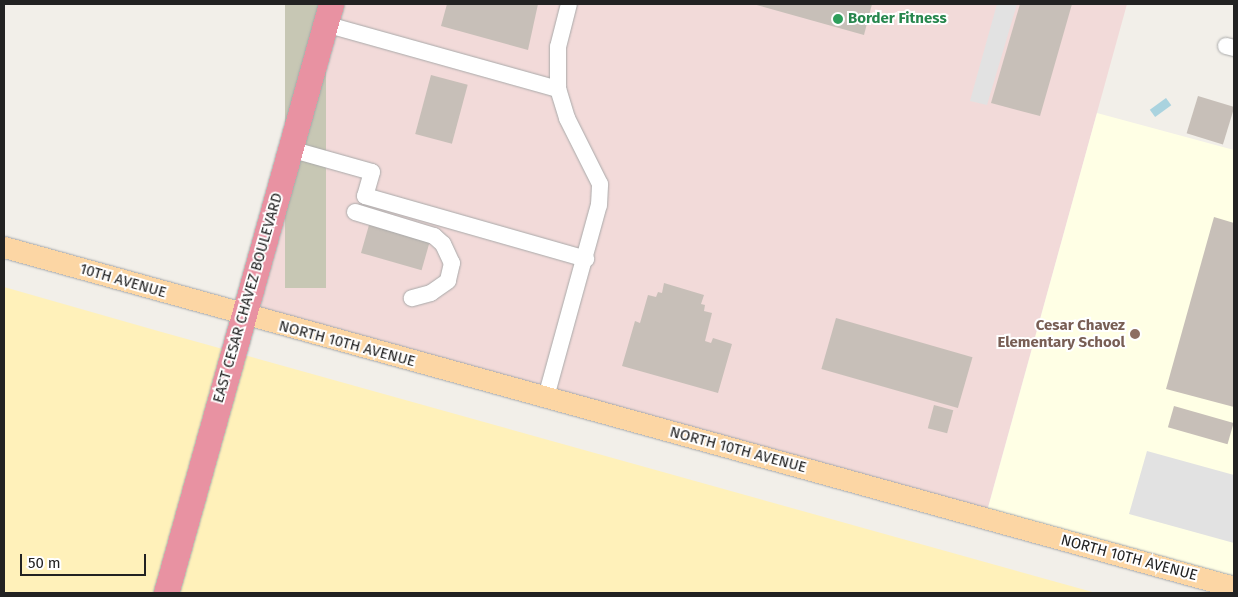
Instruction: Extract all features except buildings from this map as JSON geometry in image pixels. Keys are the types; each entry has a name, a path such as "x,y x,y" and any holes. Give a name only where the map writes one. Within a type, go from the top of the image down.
{"highway":[{"name":"EAST CESAR CHAVEZ BOULEVARD","path":"166,593 242,315 328,14"}],"main road":[{"name":"10TH AVENUE","path":"4,248 242,315"},
{"name":"NORTH 10TH AVENUE","path":"242,315 1234,587"}],"lane":[{"path":"546,397 586,259 599,205 600,184 567,118 558,89 558,47 569,4"},
{"path":"328,14 558,89"},
{"path":"290,148 372,172 365,196 586,259"},
{"path":"355,212 434,236 443,244 452,263 448,281 436,291 412,298"}],"shaded area":[{"path":"285,4 326,4 326,288 285,288"},
{"path":"331,4 1127,4 985,518 242,315"},
{"path":"997,4 1017,4 987,105 970,101"},
{"name":"Cesar Chavez Elementary School","path":"1097,113 1234,150 1234,587 985,519"},
{"path":"1147,451 1234,475 1234,543 1129,514"}],"sand":[{"path":"4,287 158,331 1096,593 4,593"}],"water":[{"path":"1166,98 1171,105 1155,117 1150,110"}],"place":[{"name":"Border Fitness","path":"838,19"},
{"name":"Cesar Chavez Elementary School","path":"1135,334"}]}
